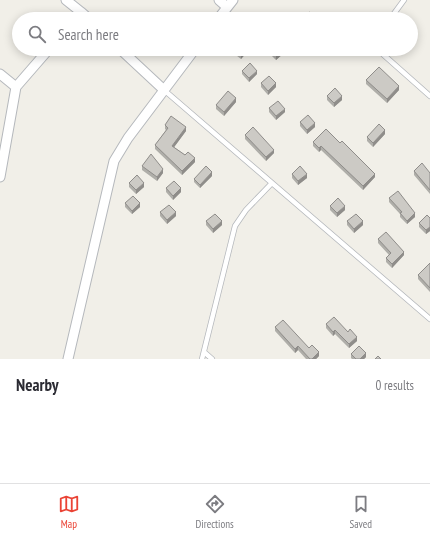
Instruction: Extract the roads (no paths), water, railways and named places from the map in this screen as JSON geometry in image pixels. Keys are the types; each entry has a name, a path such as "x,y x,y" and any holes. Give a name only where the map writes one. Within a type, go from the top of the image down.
{"street":[{"path":"66,0 76,12"},
{"path":"219,0 230,4 224,12"},
{"path":"0,177 16,87 43,56"},
{"path":"128,56 164,90"},
{"path":"68,359 114,161 128,138 190,56"},
{"path":"0,74 16,87"}],"lane":[{"path":"395,12 404,0"},
{"path":"385,56 430,96"},
{"path":"164,90 430,320"},
{"path":"202,359 236,226 246,210 272,183"},
{"path":"204,352 212,359"}]}
